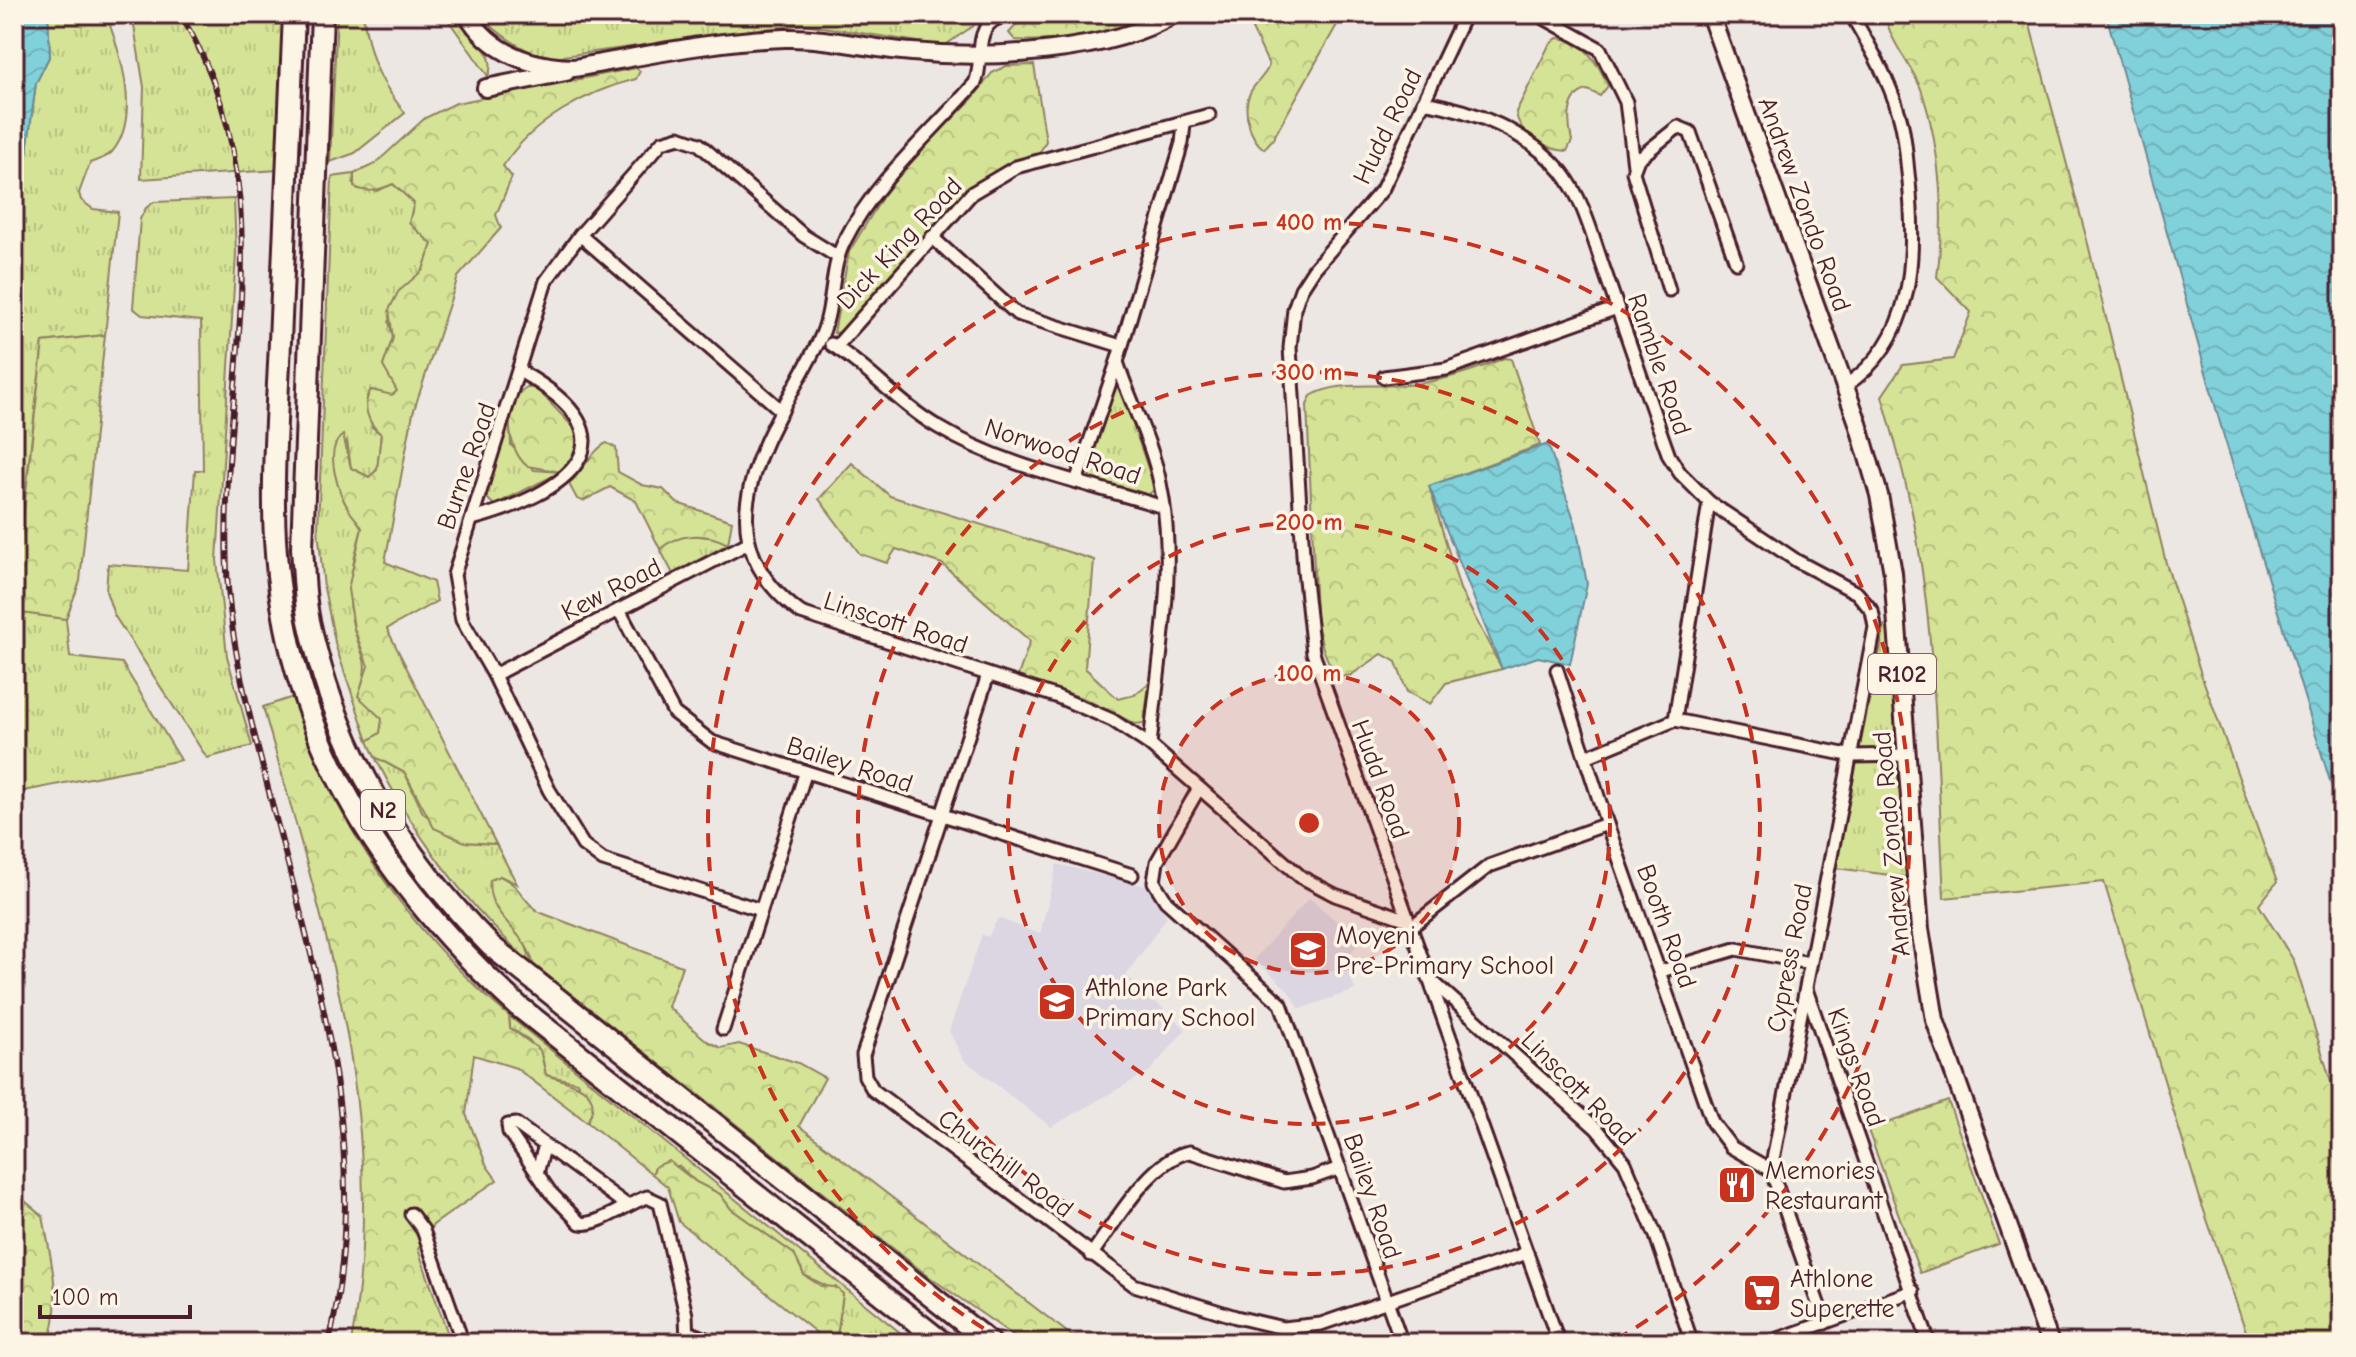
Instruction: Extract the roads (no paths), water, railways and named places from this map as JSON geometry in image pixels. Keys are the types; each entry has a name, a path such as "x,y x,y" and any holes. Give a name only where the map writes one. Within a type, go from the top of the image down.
{"highway":[{"name":"N2","path":"294,14 274,506 286,633 307,705 334,772 392,872 467,960 518,1006 943,1343"},
{"name":"N2","path":"322,14 302,548 308,619 326,683 356,763 401,840 442,896 491,946 990,1343"},
{"path":"935,1299 1002,1343"},
{"path":"890,1301 902,1324 924,1343"}],"main road":[{"path":"467,14 485,37 510,55 541,66 574,68 782,38 821,39 910,52 981,54 1114,40 1174,14"},
{"name":"Andrew Zondo Road","path":"1710,14 1870,461 1889,545 1899,629 1920,929 1935,1020 2050,1343"},
{"path":"486,88 547,78 574,68"}],"street":[{"name":"Linscott Road","path":"1040,14 996,19 981,37 975,83 893,170 868,203 838,257 821,337 782,411 748,487 745,507 748,543 773,590 801,613 1095,711 1150,745 1301,877 1335,895 1409,923"},
{"name":"Hudd Road","path":"1465,14 1377,197 1301,289 1290,326 1310,638 1559,1343"},
{"path":"1537,14 1600,49 1626,102 1633,172 1669,290"},
{"path":"1845,386 1875,364 1885,350 1913,258 1902,121 1851,14"},
{"name":"Ramble Road","path":"1423,102 1453,107 1489,120 1531,144 1560,171 1578,198 1669,456 1680,473 1709,502 1797,561 1857,593 1872,611"},
{"name":"Dick King Road","path":"836,347 972,193 1002,172 1209,115"},
{"path":"1077,479 1117,362 1182,143 1184,124"},
{"path":"1634,165 1678,127 1687,128 1736,262"},
{"name":"Burne Road","path":"761,910 603,860 583,845 549,790 494,675 462,620 454,587 456,562 521,372 546,281 580,235 662,142 679,137 699,144 804,236 838,257"},
{"path":"580,235 782,411"},
{"path":"932,237 1017,314 1121,346"},
{"path":"1384,377 1446,369 1617,308"},
{"name":"Norwood Road","path":"821,337 921,416 962,441 1008,461 1163,507"},
{"path":"1117,362 1157,472 1163,507 1164,591 1150,745"},
{"path":"472,519 501,511 533,496 573,472 581,461 584,433 579,421 537,382 521,372"},
{"path":"1675,720 1709,502"},
{"name":"Kew Road","path":"494,675 748,543"},
{"name":"Bailey Road","path":"619,610 674,713 712,742 805,774 1132,875"},
{"name":"Cypress Road","path":"1771,1170 1809,963 1853,756 1873,643 1872,611"},
{"name":"Booth Road","path":"1557,670 1607,824 1712,1122 1731,1147 1771,1170"},
{"name":"Churchill Road","path":"988,675 863,1055 865,1076 887,1103 1134,1285 1162,1296 1283,1328 1321,1324 1527,1253"},
{"path":"1586,757 1675,720 1853,756 1906,755"},
{"path":"723,1029 805,774"},
{"name":"Bailey Road","path":"1199,788 1157,862 1154,882 1166,901 1281,1004 1402,1343"},
{"path":"1409,923 1496,862 1607,824"},
{"path":"1661,971 1736,949 1809,963"},
{"name":"Linscott Road","path":"1431,981 1597,1129 1625,1163 1656,1236 1692,1343"},
{"name":"Kings Road","path":"1805,987 1929,1343"},
{"path":"625,1204 513,1123 508,1125 509,1132 537,1173 580,1223 596,1223 625,1204 647,1197 656,1199 688,1338 716,1343"},
{"path":"537,1173 545,1145"},
{"path":"1091,1255 1162,1164 1178,1154 1190,1152 1284,1182 1312,1178 1340,1168"},
{"path":"1771,1170 1825,1323"},
{"path":"411,1214 423,1230 463,1343"},
{"path":"1767,1343 1913,1291"}],"water":[{"path":"14,14 48,14 50,55 36,83 24,174 14,197"},
{"path":"2106,14 2342,14 2342,820 2222,430"},
{"path":"1548,444 1576,525 1587,584 1570,664 1538,657 1502,669 1429,486"}],"railway":[{"path":"180,14 214,83 233,152 241,223 241,295 227,514 228,588 244,688 304,926 333,1062 342,1130 345,1200 341,1270 329,1343"}],"place":[{"name":"Moyeni Pre-Primary School","path":"1308,950"},
{"name":"Athlone Park Primary School","path":"1057,1002"},
{"name":"Memories Restaurant","path":"1737,1185"},
{"name":"Athlone Superette","path":"1762,1293"}]}
